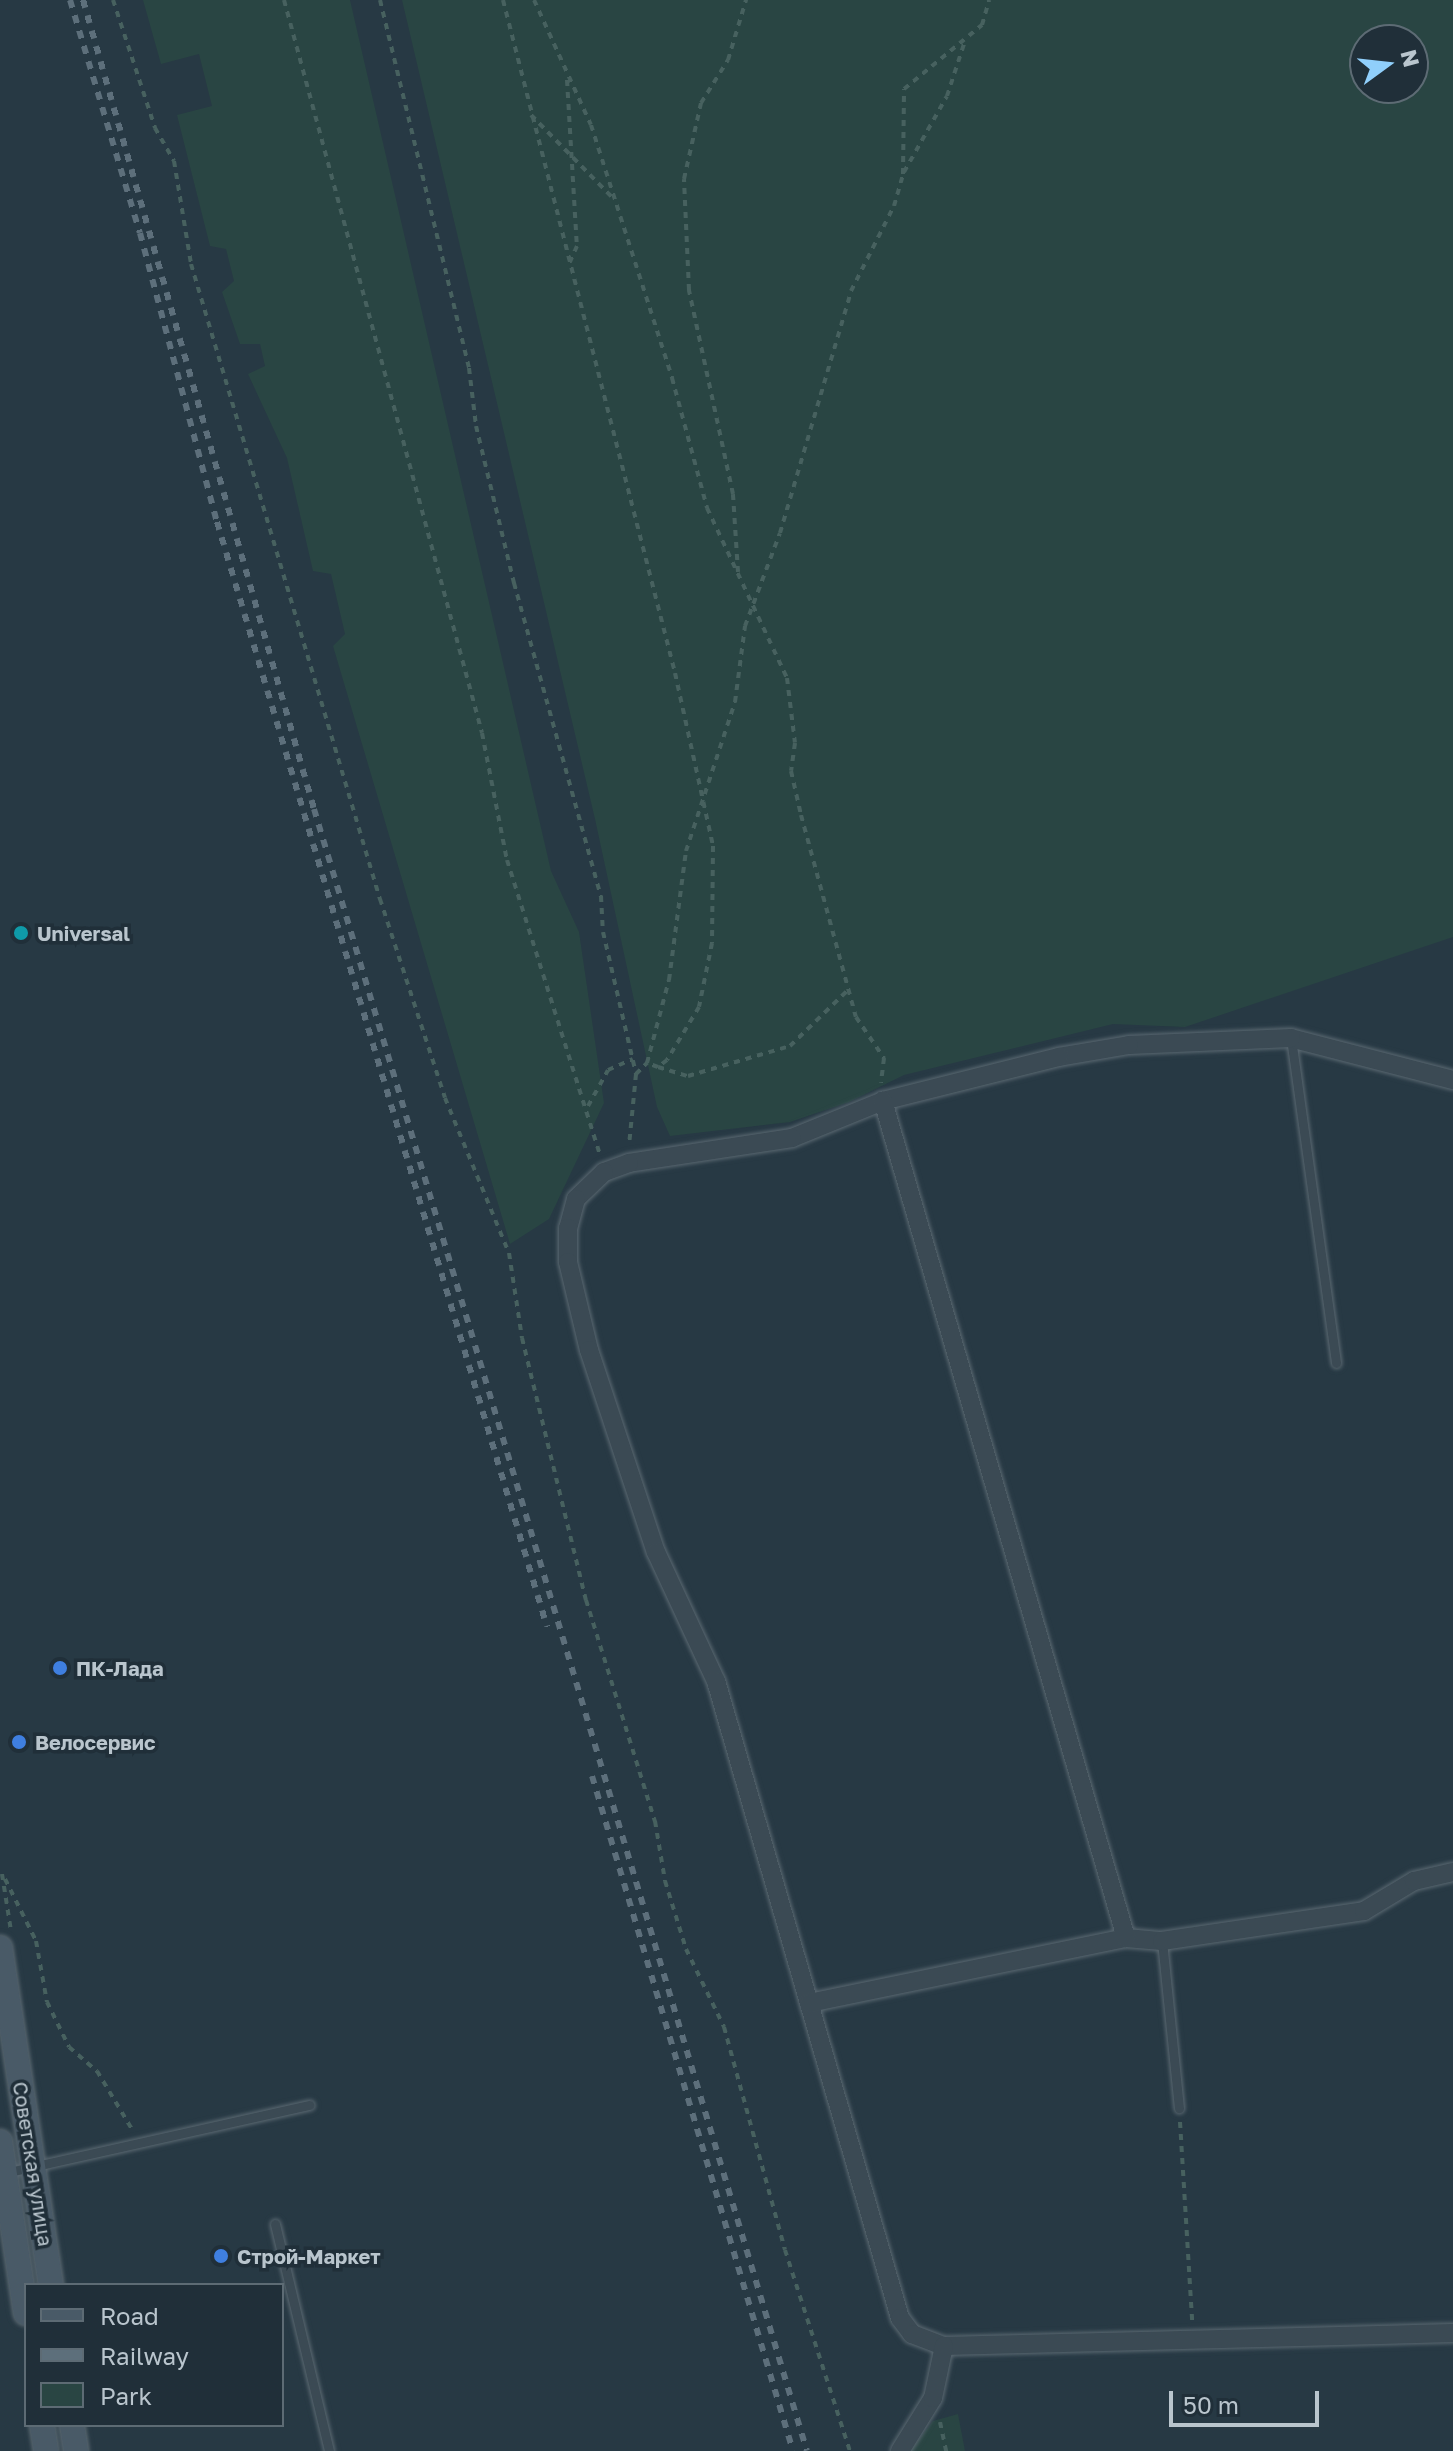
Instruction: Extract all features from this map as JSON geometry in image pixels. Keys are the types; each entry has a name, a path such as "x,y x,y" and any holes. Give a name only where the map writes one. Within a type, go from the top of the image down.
{"main road":[{"name":"Советская улица","path":"0,1948 51,2283"},
{"name":"Советская улица","path":"0,2142 24,2300"},
{"path":"42,2427 46,2451"},
{"path":"72,2427 76,2451"}],"street":[{"path":"1453,1080 1291,1038 1129,1045 1059,1057 883,1101 792,1138 629,1163 604,1172 576,1199 568,1228 568,1262 589,1350 656,1552 716,1681 900,2318 912,2334 944,2346 1193,2336 1453,2333"},
{"path":"883,1101 1126,1938"},
{"path":"809,2003 1126,1938 1162,1941 1364,1911 1414,1881 1453,1872"},
{"path":"900,2451 933,2398 944,2346"}],"lane":[{"path":"1291,1038 1336,1363"},
{"path":"1162,1941 1179,2108"},
{"path":"5,2173 310,2105"},
{"path":"275,2224 329,2451"}],"path":[{"path":"113,0 155,128 174,161 191,264 380,899 445,1098 509,1253 522,1338 586,1600 655,1821 665,1881 686,1949 724,2027 785,2250 850,2451"},
{"path":"284,0 468,677 507,860 587,1108 604,1172"},
{"path":"380,0 469,368 476,426 514,583 601,896 605,945 636,1074 629,1163"},
{"path":"503,0 675,673 700,799 713,846 712,943 699,1007 658,1067"},
{"path":"534,0 591,125 672,378 707,508 787,678 795,743 791,771 848,990 864,1035 884,1058 883,1101"},
{"path":"739,576 733,494 689,290 684,179 701,103 728,60 746,0"},
{"path":"903,174 904,89 919,72 964,44 982,25 989,0"},
{"path":"636,1074 647,1063 669,980 686,851 700,799 716,771 735,702 739,648 755,607 851,291 894,206 903,174 947,96 964,44"},
{"path":"567,77 575,158 577,246 569,264"},
{"path":"530,114 613,198"},
{"path":"647,1063 688,1076 770,1054 817,1024 835,998 848,990"},
{"path":"587,1108 608,1070 633,1059"},
{"path":"0,1874 36,1941 47,2002 69,2047 118,2101 140,2145"},
{"path":"1179,2108 1193,2336"}],"green space":[{"path":"143,0 350,0 551,871 579,932 604,1103 549,1219 510,1244 333,646 345,634 331,574 313,571 287,458 248,374 265,366 260,344 240,344 222,292 234,281 226,249 210,246 177,115 212,106 199,54 161,64"},
{"path":"402,0 1453,0 1453,937 1185,1027 1113,1024 904,1075 849,1102 790,1122 670,1136 657,1107 595,819"},
{"path":"958,2414 965,2451 910,2451 933,2421"}],"railway":[{"path":"70,0 140,233 217,522 547,1627"},
{"path":"83,0 314,809 807,2451"},
{"path":"592,1776 793,2451"}],"place":[{"name":"Universal","path":"21,933"},
{"name":"ПК-Лада","path":"60,1668"},
{"name":"Велосервис","path":"19,1742"},
{"name":"Строй-Маркет","path":"221,2256"}]}
